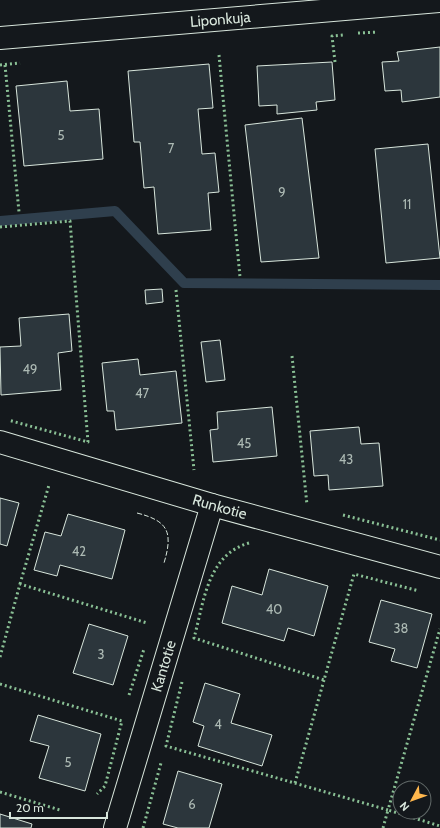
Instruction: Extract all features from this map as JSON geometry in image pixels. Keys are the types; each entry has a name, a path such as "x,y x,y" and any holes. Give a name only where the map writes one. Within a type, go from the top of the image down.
{"street":[{"name":"Liponkuja","path":"0,38 440,2"},
{"name":"Runkotie","path":"0,442 212,505 440,567"},
{"name":"Kantotie","path":"116,828 212,505"}],"building":[{"path":"440,47 440,97 402,102 401,90 385,91 382,62 399,61 397,52"},
{"path":"332,62 335,100 316,102 317,110 277,114 277,105 259,106 257,66"},
{"path":"209,64 213,108 198,109 202,154 215,153 219,192 208,193 211,230 158,234 154,187 144,188 140,142 134,142 128,71"},
{"path":"67,81 70,111 99,109 103,159 24,166 16,86"},
{"path":"302,118 319,258 261,262 245,125"},
{"path":"428,144 440,258 386,263 375,149"},
{"path":"162,289 163,302 146,304 145,290"},
{"path":"69,314 72,351 58,353 61,390 1,395 0,347 21,346 19,318"},
{"path":"220,340 225,380 206,382 201,342"},
{"path":"138,359 140,375 176,371 182,423 116,430 114,411 107,411 102,363"},
{"path":"272,407 277,456 213,462 210,430 218,429 217,412"},
{"path":"359,427 361,444 379,443 383,486 329,490 328,475 314,476 310,431"},
{"path":"0,498 19,503 7,546 0,544"},
{"path":"68,514 125,530 112,579 60,565 57,576 34,570 45,532 61,536"},
{"path":"269,569 328,586 314,636 288,628 284,641 222,623 232,586 262,595"},
{"path":"381,600 432,614 417,668 391,661 395,649 369,642"},
{"path":"89,624 128,636 113,685 73,673"},
{"path":"205,683 240,694 231,723 272,735 262,766 198,746 204,726 193,722"},
{"path":"38,715 101,734 85,791 39,778 49,746 30,741"},
{"path":"178,771 222,784 209,828 178,828 163,824"},
{"path":"0,814 32,824 31,828 0,828"}],"waterway":[{"path":"0,221 115,211 184,283 440,285"}],"hedge":[{"path":"358,33 378,32"},
{"path":"335,62 332,36 343,35"},
{"path":"219,55 240,277"},
{"path":"0,65 20,63"},
{"path":"5,65 19,212"},
{"path":"0,227 70,221 88,442 8,420"},
{"path":"176,290 194,470"},
{"path":"292,356 307,505"},
{"path":"20,584 49,485"},
{"path":"343,515 440,540"},
{"path":"249,543 235,549 224,558 216,569 205,595 194,638 324,680 354,574 419,591"},
{"path":"0,657 20,584 147,623"},
{"path":"182,682 166,746 388,810 440,629"},
{"path":"129,695 144,649"},
{"path":"295,783 324,680"},
{"path":"0,684 122,721 105,786 97,794"},
{"path":"143,828 161,763"},
{"path":"0,792 60,810"},
{"path":"383,828 388,810 440,826"}],"fence":[{"path":"137,513 156,520 162,524 166,530 168,544 164,563"}]}
